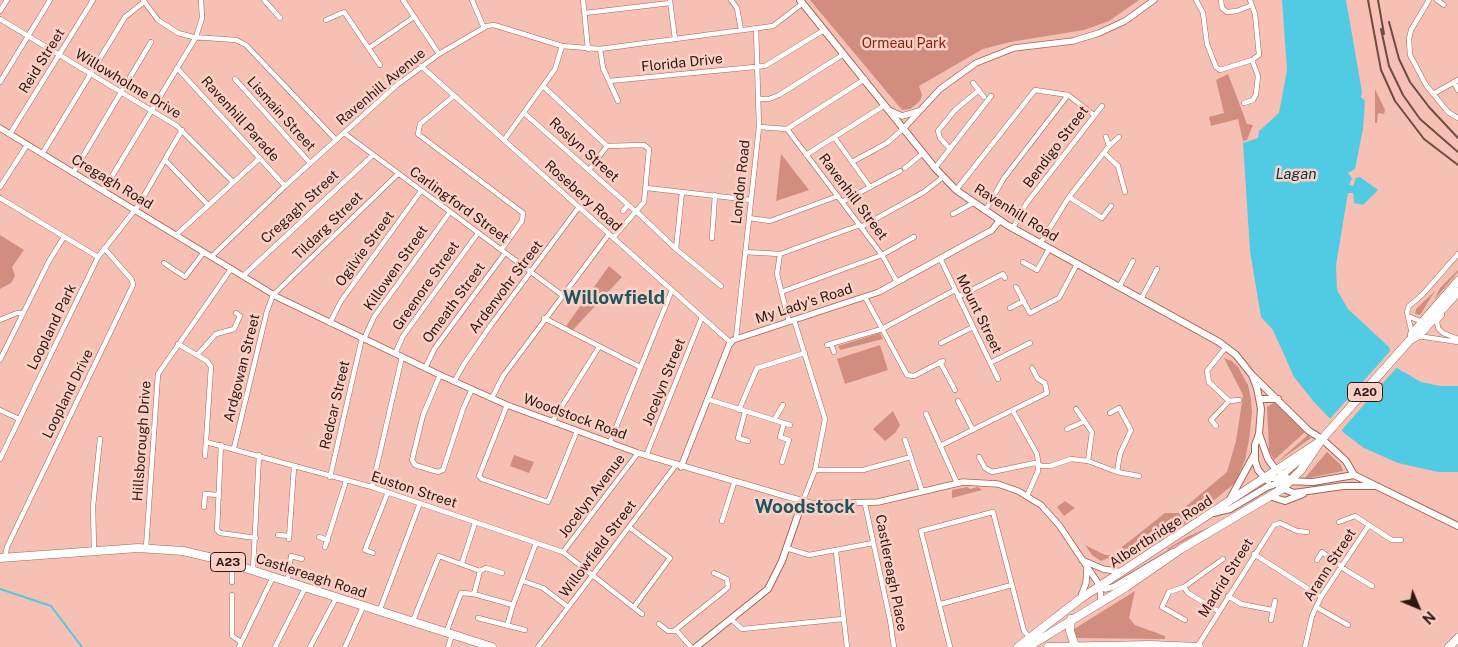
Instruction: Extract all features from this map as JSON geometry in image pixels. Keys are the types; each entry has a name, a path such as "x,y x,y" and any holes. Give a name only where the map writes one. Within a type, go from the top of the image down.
{"main road":[{"name":"Ravenhill Road","path":"802,2 935,168 956,190 985,211 1040,244 1226,347 1242,361 1252,375 1260,399 1260,434 1248,470 1227,504"},
{"name":"A20","path":"1414,336 1422,322 1458,281"},
{"name":"A20","path":"1414,336 1458,292"},
{"name":"Albertbridge Road","path":"1029,641 1101,602 1181,549 1272,497 1292,481 1322,440 1414,336"},
{"path":"1252,375 1279,399 1309,431 1346,461 1354,475 1458,526"},
{"path":"1260,399 1279,399"},
{"name":"Ravenhill Road","path":"1260,434 1268,459 1282,476 1292,481"},
{"name":"Albertbridge Road","path":"1029,641 1100,586 1322,440"},
{"path":"1265,478 1282,476 1303,458 1314,453"},
{"path":"1254,455 1257,467 1265,478 1282,489 1294,493 1343,486 1376,486"},
{"path":"1213,513 1230,509 1273,484 1292,481 1313,482 1354,475"},
{"path":"1272,497 1284,501 1304,493"},
{"path":"696,647 768,589 786,548 802,503"},
{"name":"Castlereagh Road","path":"2,557 146,548 183,551 232,563 412,623 492,647"},
{"path":"1070,620 1070,631 1075,646"},
{"path":"1449,647 1458,638"},
{"path":"1019,647 1029,641"},
{"path":"1048,647 1196,647"}],"street":[{"path":"0,11 7,0"},
{"path":"0,82 50,0"},
{"name":"Reid Street","path":"10,134 93,0"},
{"path":"103,191 196,37 202,18 201,0"},
{"path":"264,0 280,18"},
{"path":"403,0 439,54"},
{"path":"472,0 484,28 494,25 562,46 588,49 600,49 778,24 802,2"},
{"path":"583,0 588,49"},
{"path":"731,0 737,8 741,30"},
{"path":"852,162 887,143 904,128 940,89 960,73 987,57 1014,48 1073,41 1100,32 1125,21 1154,0"},
{"path":"1196,0 1203,13 1207,44 1216,67 1220,70 1252,60 1258,57 1259,52 1256,14 1251,2 1237,11 1227,12 1222,8 1221,0"},
{"path":"1429,0 1414,22 1408,47 1418,74 1448,112 1458,118"},
{"path":"1436,0 1444,5"},
{"path":"42,154 125,17 143,1 164,25 178,33 196,37 236,40 246,45 336,140"},
{"path":"585,12 670,1 675,39"},
{"path":"326,20 344,12 380,65"},
{"path":"369,48 414,17"},
{"name":"Willowholme Drive","path":"0,19 182,130 233,182"},
{"name":"Ravenhill Avenue","path":"211,257 310,163 421,66 484,28"},
{"name":"London Road","path":"736,338 759,127 760,99 756,28"},
{"name":"Florida Drive","path":"609,81 766,66 824,30"},
{"path":"73,173 151,42"},
{"path":"504,140 555,69 562,46"},
{"path":"600,49 602,66 618,102"},
{"path":"760,99 770,99 779,96 844,54"},
{"path":"1244,103 1252,100 1256,94 1258,76 1252,60"},
{"name":"Rosebery Road","path":"421,66 730,342"},
{"name":"Ravenhill Parade","path":"177,68 286,186"},
{"path":"759,127 787,129 865,79"},
{"name":"Lismain Street","path":"235,80 310,163"},
{"path":"1433,94 1456,81 1458,90"},
{"path":"973,82 984,97"},
{"path":"543,86 607,146 640,145 648,149 647,188 644,202 614,238"},
{"path":"950,149 940,138 938,131 955,110 979,90"},
{"path":"956,190 1035,90 1068,95 1094,115"},
{"path":"985,211 1004,178 1068,95"},
{"name":"Omeath Street","path":"425,368 435,348 503,251 522,221 523,214 418,134 420,124 454,96"},
{"path":"935,168 991,96"},
{"path":"806,155 886,105"},
{"name":"Bendigo Street","path":"1013,228 1026,204 1102,106"},
{"path":"891,111 902,116 920,110"},
{"name":"Roslyn Street","path":"524,113 633,209"},
{"name":"Cregagh Road","path":"0,128 211,257"},
{"name":"Ravenhill Street","path":"787,129 882,255 898,282"},
{"name":"Loopland Park","path":"0,459 98,257 136,211 182,130"},
{"name":"Carlingford Street","path":"344,133 562,295"},
{"path":"834,137 870,187"},
{"path":"1106,137 1110,146"},
{"path":"1040,244 1069,197 1104,153 1120,137"},
{"path":"0,187 27,145"},
{"path":"590,170 607,146"},
{"path":"842,202 903,169 923,153"},
{"path":"1104,153 1118,166 1125,192"},
{"name":"Cregagh Street","path":"244,276 373,155"},
{"path":"176,235 260,158"},
{"path":"165,160 208,205"},
{"name":"Tildarg Street","path":"273,295 398,174"},
{"path":"745,252 780,254 860,226 924,192 943,177"},
{"path":"647,188 751,200"},
{"name":"Ogilvie Street","path":"330,323 341,301 422,191"},
{"path":"676,249 682,192"},
{"path":"712,238 715,195"},
{"path":"749,218 770,221 838,196"},
{"path":"1069,197 1102,218 1111,206"},
{"path":"0,198 98,257"},
{"path":"953,214 974,203"},
{"path":"623,211 628,205"},
{"name":"Ardenvohr Street","path":"454,382 464,364 579,208"},
{"name":"Killowen Street","path":"362,338 374,317 450,212"},
{"path":"637,212 676,249 721,286"},
{"name":"My Lady's Road","path":"730,342 736,338 865,297 898,282 992,230 1000,220"},
{"name":"Greenore Street","path":"395,354 403,336 478,233"},
{"path":"492,398 499,381 544,318 609,234"},
{"path":"0,360 64,237"},
{"path":"781,292 882,255 914,237"},
{"name":"Loopland Drive","path":"2,557 133,285 132,280 104,248"},
{"path":"1023,262 1037,270 1049,249"},
{"path":"164,263 185,277 204,252"},
{"path":"780,254 777,274 781,292 805,353 825,419 815,470 802,503"},
{"path":"1458,254 1422,296 1409,306 1408,316 1414,336 1458,341"},
{"name":"Woodstock Road","path":"211,257 273,295 454,382 507,405 646,456 802,503 864,504 957,483 999,484 1027,496 1041,506 1059,525 1100,586"},
{"name":"Mount Street","path":"940,258 998,379"},
{"path":"1119,287 1133,261"},
{"path":"1016,287 1030,313 1059,298 1077,264"},
{"name":"Hillsborough Drive","path":"146,548 158,374 231,269"},
{"path":"1141,299 1157,269"},
{"path":"958,297 1003,274 1005,278"},
{"path":"613,443 640,367 672,290"},
{"path":"834,352 829,345 882,329 955,290"},
{"name":"Ardgowan Street","path":"234,448 267,311 273,295"},
{"path":"865,297 907,375 914,376 942,361 955,390"},
{"path":"1010,308 1024,301"},
{"path":"1446,305 1437,321 1438,328 1458,341"},
{"path":"0,320 17,313 23,313"},
{"path":"197,355 216,334 234,329 240,316 236,313"},
{"path":"1408,316 1422,322"},
{"name":"Jocelyn Street","path":"646,456 702,317"},
{"path":"544,318 640,367"},
{"path":"941,343 972,327"},
{"name":"Redcar Street","path":"330,478 362,338"},
{"path":"678,466 730,342"},
{"path":"990,363 1030,343"},
{"path":"178,344 207,361 210,367 205,456"},
{"path":"552,422 599,347"},
{"path":"1226,347 1208,371 1207,376 1210,382 1229,401"},
{"path":"740,410 758,368 805,353"},
{"path":"372,488 402,357"},
{"path":"940,446 1048,393 1044,383 1038,379 1032,368"},
{"path":"440,375 423,415 412,460 415,465 438,472 443,470 462,409 472,390"},
{"path":"707,400 790,425"},
{"path":"1216,426 1211,420 1229,401 1239,400"},
{"path":"958,401 973,430"},
{"path":"507,405 479,476 482,479 548,502 577,431"},
{"path":"774,420 783,405"},
{"path":"1076,408 1083,422 1088,424 1092,432 1088,461"},
{"path":"1110,413 1119,408 1131,430 1120,454 1117,472"},
{"path":"0,410 19,419"},
{"path":"1013,411 1037,454 1038,471 1027,496"},
{"path":"745,412 738,438 748,441"},
{"path":"926,414 957,483"},
{"path":"923,422 929,420"},
{"path":"1068,429 1083,422"},
{"path":"782,462 789,440 780,437 784,423"},
{"path":"94,550 93,506 100,439"},
{"path":"906,440 922,491"},
{"name":"Euston Street","path":"206,442 234,448 330,478 388,492 563,552 642,614"},
{"path":"221,445 217,530 220,533 256,538"},
{"name":"Jocelyn Avenue","path":"563,552 638,453"},
{"path":"253,570 259,456"},
{"path":"815,470 863,470 911,457"},
{"path":"979,457 985,468 992,472 1036,463 1050,466 1071,459 1088,461 1117,472 1139,476"},
{"name":"Willowfield Street","path":"538,647 678,466"},
{"path":"278,535 289,537 294,467"},
{"path":"325,547 346,481"},
{"path":"722,521 734,482"},
{"path":"373,553 366,550 388,492"},
{"path":"204,507 205,494 218,495"},
{"path":"379,612 420,503"},
{"name":"Castlereagh Place","path":"864,504 894,647"},
{"path":"950,647 921,531 993,512 1029,641"},
{"path":"1339,522 1355,516 1392,540 1400,540"},
{"path":"462,563 476,522"},
{"name":"Madrid Street","path":"1196,647 1254,554 1277,523 1297,531 1307,532"},
{"name":"Arann Street","path":"1305,647 1316,607 1321,597 1343,567 1369,525"},
{"path":"629,527 670,558 634,607"},
{"path":"319,536 328,540"},
{"path":"507,626 536,542"},
{"path":"786,548 809,556 873,543"},
{"path":"1100,586 1105,589 1113,587 1163,556 1181,549"},
{"path":"836,552 846,647"},
{"path":"1317,560 1322,552 1372,586"},
{"path":"1254,554 1321,597"},
{"path":"287,582 291,556 302,559"},
{"path":"412,623 437,558 442,556 480,571"},
{"path":"1185,620 1162,607 1169,592 1184,587 1223,559"},
{"path":"1082,560 1102,569 1122,572"},
{"path":"232,563 232,582"},
{"path":"474,594 480,571 486,568 502,573"},
{"path":"1080,600 1086,583 1087,568"},
{"path":"660,624 668,631 676,630 728,587 727,579 714,573"},
{"path":"232,595 232,636 240,645 273,577"},
{"path":"523,581 542,588 568,606"},
{"path":"940,604 1012,585"},
{"path":"1100,586 1101,602"},
{"path":"1184,587 1188,592 1218,611"},
{"path":"275,647 305,588"},
{"path":"448,647 449,634 459,595 465,592 513,605"},
{"path":"1228,596 1241,604 1272,610"},
{"path":"310,647 336,598"},
{"path":"1271,620 1275,601"},
{"path":"345,647 363,607"},
{"path":"1316,607 1348,625"},
{"path":"478,618 524,630"},
{"path":"731,619 742,629 843,619"},
{"path":"676,630 691,647"}],"green space":[{"name":"Ormeau Park","path":"810,0 1139,0 1109,21 1084,30 1010,42 983,49 919,86 922,95 920,101 910,109 902,110"},
{"path":"1228,74 1247,124 1253,125 1247,140 1243,141 1238,119 1211,126 1209,117 1224,113 1216,80"},
{"path":"1375,89 1385,110 1384,114 1378,113 1377,123 1375,123"},
{"path":"781,154 809,190 776,201"},
{"path":"0,235 24,250 12,267 15,276 11,283 0,289"},
{"path":"609,266 622,277 573,330 566,326"},
{"path":"1458,270 1458,272 1434,300 1440,288"},
{"path":"1435,291 1420,315 1415,314 1416,309"},
{"path":"880,333 883,339 840,350 838,346"},
{"path":"880,345 888,370 845,384 837,359"},
{"path":"1224,358 1232,361 1238,367 1248,385 1251,399 1252,412 1249,440 1245,460 1235,483 1213,501 1206,502 1195,509 1191,520 1131,557 1122,556 1112,561 1108,558 1101,561 1092,555 1085,545 1105,555 1112,555 1165,513 1178,513 1227,472 1236,441 1243,395"},
{"path":"1275,402 1305,432 1274,460 1269,450 1267,407"},
{"path":"893,411 900,425 896,432 885,441 873,429"},
{"path":"1308,435 1311,438 1276,463"},
{"path":"1327,452 1341,465 1343,471 1304,479"},
{"path":"514,455 534,462 529,473 510,466"},
{"path":"967,487 970,489 978,487 982,490 952,498 952,490"},
{"path":"1065,501 1075,508 1064,516 1057,507"},
{"path":"1214,525 1168,550 1167,549 1187,537"},
{"path":"1135,591 1129,618 1135,625 1165,636 1165,639 1076,638 1074,629"}],"water":[{"name":"Lagan","path":"1282,0 1346,0 1362,92 1361,97 1365,101 1363,129 1355,169 1348,173 1352,178 1349,185 1353,186 1356,178 1360,177 1378,190 1363,205 1354,203 1353,193 1348,193 1336,265 1337,290 1348,309 1389,347 1395,367 1421,382 1440,386 1458,386 1458,472 1438,472 1398,463 1364,448 1344,433 1314,402 1294,377 1273,330 1261,317 1250,251 1243,143 1258,138 1259,131 1279,113 1287,70"}],"pier":[{"path":"1392,349 1398,366 1340,432 1328,421"}],"waterway":[{"path":"0,589 51,606 82,647"}],"railway":[{"path":"1368,0 1381,70 1395,101 1424,139 1458,165"},
{"path":"1378,0 1384,34"},
{"path":"1389,22 1399,59 1410,82 1429,107 1458,138"},
{"path":"1381,29 1389,66 1403,95 1420,119 1458,152"}],"district":[{"name":"Willowfield","path":"614,298"},
{"name":"Woodstock","path":"805,507"}]}
